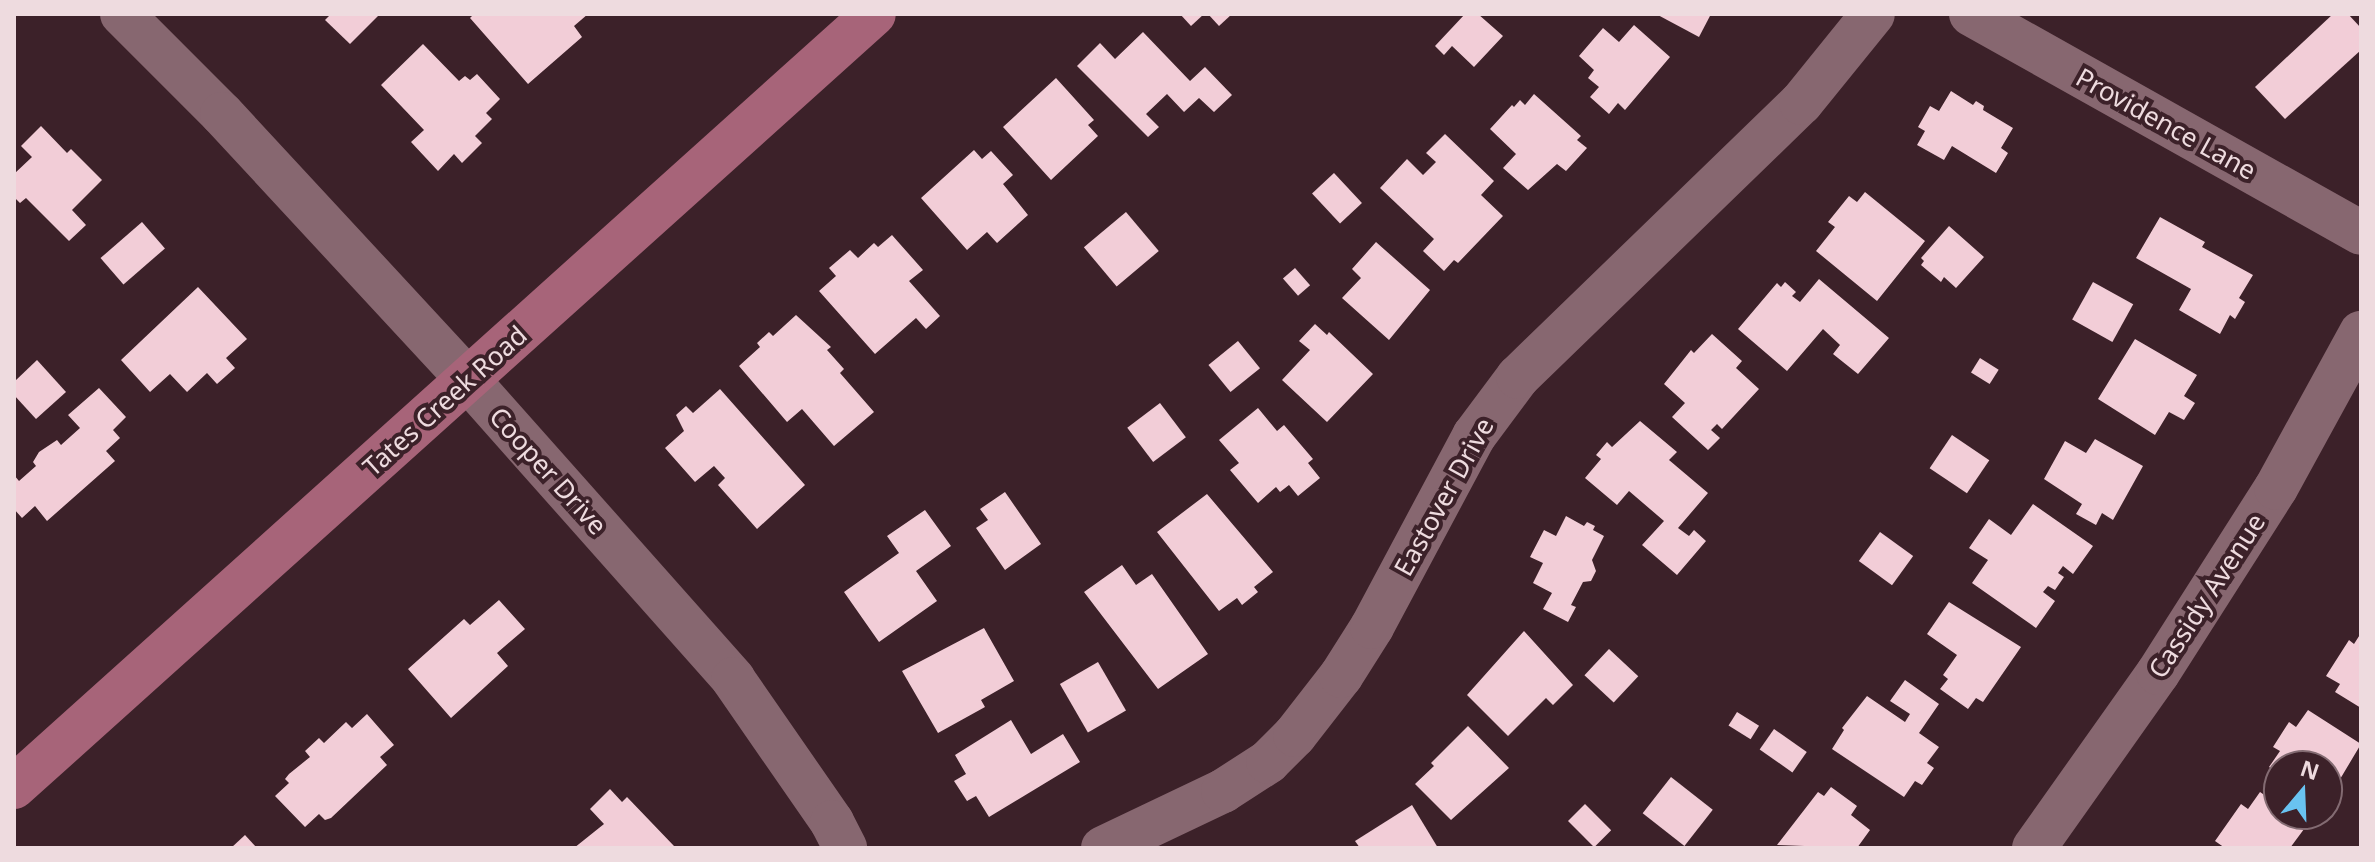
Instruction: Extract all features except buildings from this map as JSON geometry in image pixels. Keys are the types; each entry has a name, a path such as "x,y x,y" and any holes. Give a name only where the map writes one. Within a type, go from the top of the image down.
{"main road":[{"name":"Tates Creek Road","path":"14,787 874,14"}],"street":[{"name":"Cooper Drive","path":"122,14 222,114 468,380 733,679 832,822 845,848"},
{"name":"Eastover Drive","path":"1103,848 1223,791 1268,762 1295,735 1341,676 1372,627 1474,436 1518,377 1801,103 1873,14"},
{"name":"Providence Lane","path":"1971,14 2361,233"},
{"name":"Cassidy Avenue","path":"2034,848 2158,673 2251,528 2361,333"}]}
